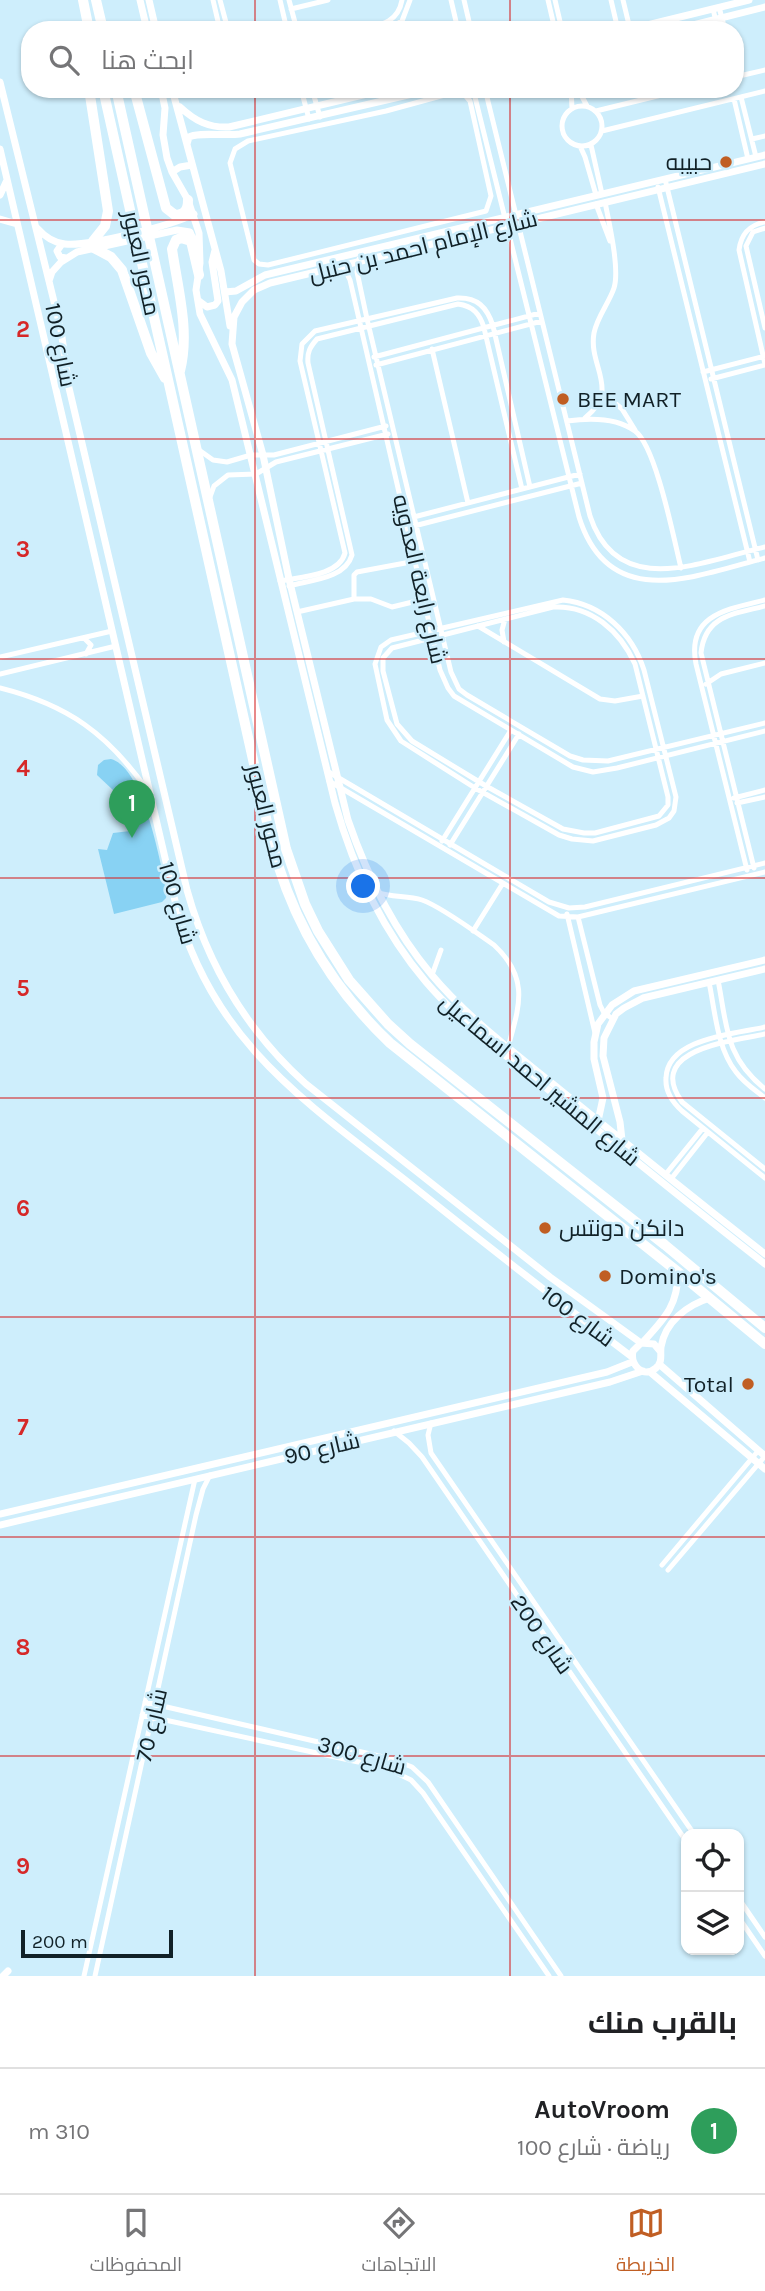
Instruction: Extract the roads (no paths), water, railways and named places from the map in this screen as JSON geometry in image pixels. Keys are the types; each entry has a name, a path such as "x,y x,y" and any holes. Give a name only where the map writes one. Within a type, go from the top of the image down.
{"highway":[{"path":"83,0 87,21"},
{"path":"96,0 101,21"},
{"path":"100,13 106,21"},
{"path":"85,21 86,15"},
{"path":"90,98 108,211 103,230 93,245 111,257 122,270 153,360 169,383"},
{"name":"محور العبور","path":"105,98 276,859 296,915 315,950 349,1000 390,1044 765,1344"},
{"name":"محور العبور","path":"118,98 286,849 305,904 338,964 368,1003 410,1044 666,1245 765,1328"},
{"path":"136,98 166,208 171,214 182,214 187,208 188,200"},
{"path":"179,375 185,342 172,249 176,240 191,241 199,275"}],"street":[{"path":"140,0 145,21"},
{"path":"149,0 154,21"},
{"path":"213,0 218,21"},
{"path":"220,0 226,21"},
{"path":"280,0 285,21"},
{"path":"289,0 295,21"},
{"path":"292,9 328,0"},
{"path":"390,21 400,10 402,0"},
{"path":"402,21 410,0"},
{"path":"451,0 456,21"},
{"path":"464,0 469,21"},
{"path":"548,0 553,21"},
{"path":"555,0 560,21"},
{"path":"611,0 616,21"},
{"path":"623,0 627,21"},
{"path":"662,21 746,0"},
{"path":"711,21 765,7"},
{"path":"716,8 719,19"},
{"path":"744,74 765,70"},
{"name":"شارع 100","path":"0,82 61,330 69,388 187,890 194,917 216,969 242,1013 274,1053 306,1084 550,1277 643,1343"},
{"path":"744,96 765,91"},
{"path":"163,98 164,147 172,172 194,214 200,243 197,298 203,323 226,363 251,455"},
{"path":"175,98 225,292 235,358 263,456"},
{"path":"309,119 304,99 310,98"},
{"path":"314,98 320,117"},
{"path":"177,104 196,121 221,128 352,98"},
{"path":"411,98 386,111 248,141 235,149 230,163 256,262 268,265 486,211 491,197 468,98"},
{"path":"187,144 189,137 195,133 217,136 240,134 383,102 396,104 426,98"},
{"path":"475,98 579,517 587,538 600,557 628,576 650,582 673,581 762,559 755,549 666,183"},
{"path":"487,98 593,526 610,550 638,567 659,570 681,568 765,547"},
{"path":"571,98 572,108"},
{"path":"583,98 587,106 601,118 602,131 600,137 590,145 580,146 568,141 562,130 563,118 572,108 587,106"},
{"path":"596,111 643,98"},
{"path":"602,131 738,98"},
{"path":"741,98 752,139 752,158"},
{"path":"734,99 752,158"},
{"path":"383,102 386,111"},
{"path":"165,108 177,104"},
{"path":"752,139 765,136"},
{"path":"585,418 597,407 603,393 593,335 615,286 617,267 611,243 605,234 590,145"},
{"path":"580,146 600,199"},
{"name":"شارع 100","path":"0,149 149,793 181,923 194,958 216,1000 239,1034 267,1066 298,1095 632,1359"},
{"name":"شارع الإمام احمد بن حنبل","path":"666,183 765,155"},
{"name":"شارع الإمام احمد بن حنبل","path":"252,292 270,283 343,266 357,258 516,215 765,164"},
{"path":"172,172 192,165"},
{"path":"0,195 7,179"},
{"path":"657,185 750,562"},
{"name":"شارع الإمام احمد بن حنبل","path":"225,292 236,291 265,275 342,257 357,258 518,224 600,199"},
{"path":"48,285 52,272 66,258 77,252 93,245 173,224 194,214"},
{"path":"0,219 18,224"},
{"path":"765,222 748,229 740,242 739,250 765,361"},
{"path":"35,225 44,235 62,244 93,245 186,230 194,236 199,275"},
{"path":"765,228 753,232 746,246 765,328"},
{"path":"62,244 57,251 60,257 66,258"},
{"path":"197,298 207,307 218,301 212,262 215,250"},
{"name":"شارع رابعة العدويه","path":"342,257 343,266 349,276 440,670 448,688 462,702 518,736 583,770 603,771 765,731"},
{"name":"شارع رابعة العدويه","path":"357,258 357,272 368,323 451,672 459,689 522,729 570,756 583,760 608,761 765,723"},
{"path":"231,335 237,309 252,292 247,290 247,284"},
{"path":"757,295 765,290"},
{"path":"750,296 765,295"},
{"path":"368,323 464,298 482,305 490,316 495,334 530,487"},
{"path":"285,583 333,569 343,560 344,546 300,352 308,336 315,331 359,325 458,304 473,309 484,328 522,489"},
{"path":"368,358 540,313"},
{"path":"370,367 542,321"},
{"path":"285,583 340,572 350,562 352,555 307,354 317,339 359,325"},
{"path":"43,334 61,330"},
{"path":"430,342 468,503"},
{"path":"703,372 765,361"},
{"path":"705,380 765,361"},
{"path":"603,393 622,409 648,449 681,568"},
{"path":"567,421 585,418 607,420 635,431"},
{"path":"208,503 214,486 220,480 236,474 256,474 272,463 320,447 327,441 393,425"},
{"path":"196,446 206,457 220,462 251,455 274,455 320,447 328,449 394,432"},
{"name":"شارع المشير احمد اسماعيل","path":"251,455 285,583 327,771 340,788 355,839 378,897 432,975 507,1051 639,1165 764,1260"},
{"name":"شارع المشير احمد اسماعيل","path":"263,456 285,583 297,612 347,841 425,981 463,1020 622,1140 764,1260"},
{"path":"406,519 580,474"},
{"path":"408,528 582,483"},
{"path":"83,503 96,500"},
{"path":"86,515 99,512"},
{"path":"354,599 354,575 357,572 416,561"},
{"path":"297,612 354,599 371,599 392,607 425,599"},
{"path":"563,600 586,605 617,626 637,651 664,748 676,797 674,811 669,818 656,825 593,841 559,835 412,741 403,733 393,713 383,671 383,658 391,648 432,633 563,600"},
{"path":"752,875 694,645 696,636 707,620 723,610 764,603"},
{"path":"107,610 114,605 121,606"},
{"path":"441,631 477,626 553,607 575,608 595,617 613,632 629,652 668,797 664,811 652,818 595,833 573,832 484,789"},
{"path":"504,642 502,630 505,619"},
{"path":"477,626 600,699 615,701 643,696"},
{"path":"0,657 113,631"},
{"path":"83,638 91,645 86,654"},
{"path":"0,674 116,646"},
{"path":"120,665 127,666 134,662"},
{"path":"705,684 721,674 765,663"},
{"path":"701,671 721,674"},
{"path":"0,688 50,704 81,720 118,754 149,793"},
{"path":"439,846 515,724"},
{"path":"447,850 522,729"},
{"path":"334,779 451,843 549,902 569,908 585,907 765,863"},
{"path":"340,788 552,913 566,917 578,917 765,872"},
{"path":"734,801 765,790"},
{"path":"734,801 765,797"},
{"path":"473,931 507,877"},
{"path":"378,897 407,896 426,901 503,953 515,975 519,1012 507,1051"},
{"path":"569,908 566,917 595,1033"},
{"path":"578,917 600,1005 604,1013 613,1019"},
{"path":"432,975 441,950"},
{"path":"598,1121 603,1098 593,1048 595,1033 604,1013 622,997 634,991 765,960"},
{"path":"622,1140 603,1048 613,1019 624,1007 643,998 765,969"},
{"path":"718,980 729,1039 742,1068 765,1088"},
{"path":"709,982 721,1041 736,1072 765,1098"},
{"path":"765,1027 729,1039 694,1044 680,1050 670,1062 666,1073 667,1091 674,1104 765,1169"},
{"path":"729,1039 765,1034"},
{"path":"593,1048 603,1048"},
{"path":"668,1177 683,1152 708,1128"},
{"path":"668,1177 689,1157 708,1128"},
{"path":"708,1128 765,1178"},
{"path":"355,1140 354,1134 357,1130 366,1132"},
{"path":"683,1152 689,1157"},
{"path":"395,1172 404,1173 407,1164"},
{"path":"678,1272 673,1307 643,1343 635,1348 632,1359 637,1368 646,1371 760,1455"},
{"path":"659,1364 663,1339 674,1320 690,1306 710,1298"},
{"path":"643,1343 653,1344 660,1352"},
{"name":"شارع 90","path":"0,1514 326,1434 607,1372 632,1359"},
{"path":"646,1371 659,1364"},
{"path":"659,1364 760,1455 762,1466 668,1570"},
{"name":"شارع 90","path":"0,1525 610,1382 646,1371"},
{"path":"607,1372 610,1382"},
{"path":"422,1458 426,1452 431,1453 428,1441 431,1423"},
{"name":"شارع 200","path":"394,1431 410,1443 422,1458 681,1834"},
{"name":"شارع 200","path":"431,1453 691,1829"},
{"path":"662,1565 760,1455"},
{"name":"شارع 70","path":"95,1976 196,1515 210,1475"},
{"name":"شارع 70","path":"84,1976 195,1479"},
{"path":"696,1524 703,1530"},
{"path":"531,1618 541,1612"},
{"name":"شارع 300","path":"145,1702 402,1762 421,1774 453,1816 561,1976"},
{"name":"شارع 300","path":"142,1714 386,1768 411,1780 438,1813 549,1976"},
{"path":"248,1738 251,1727"},
{"path":"744,1906 765,1937"},
{"path":"744,1925 765,1956"}],"place":[{"name":"حبيبه","path":"726,162"},
{"name":"BEE MART","path":"563,399"},
{"name":"AutoVroom","path":"132,838"},
{"name":"دانكن دونتس","path":"545,1228"},
{"name":"Domino's","path":"605,1276"},
{"name":"Total","path":"748,1384"}]}
